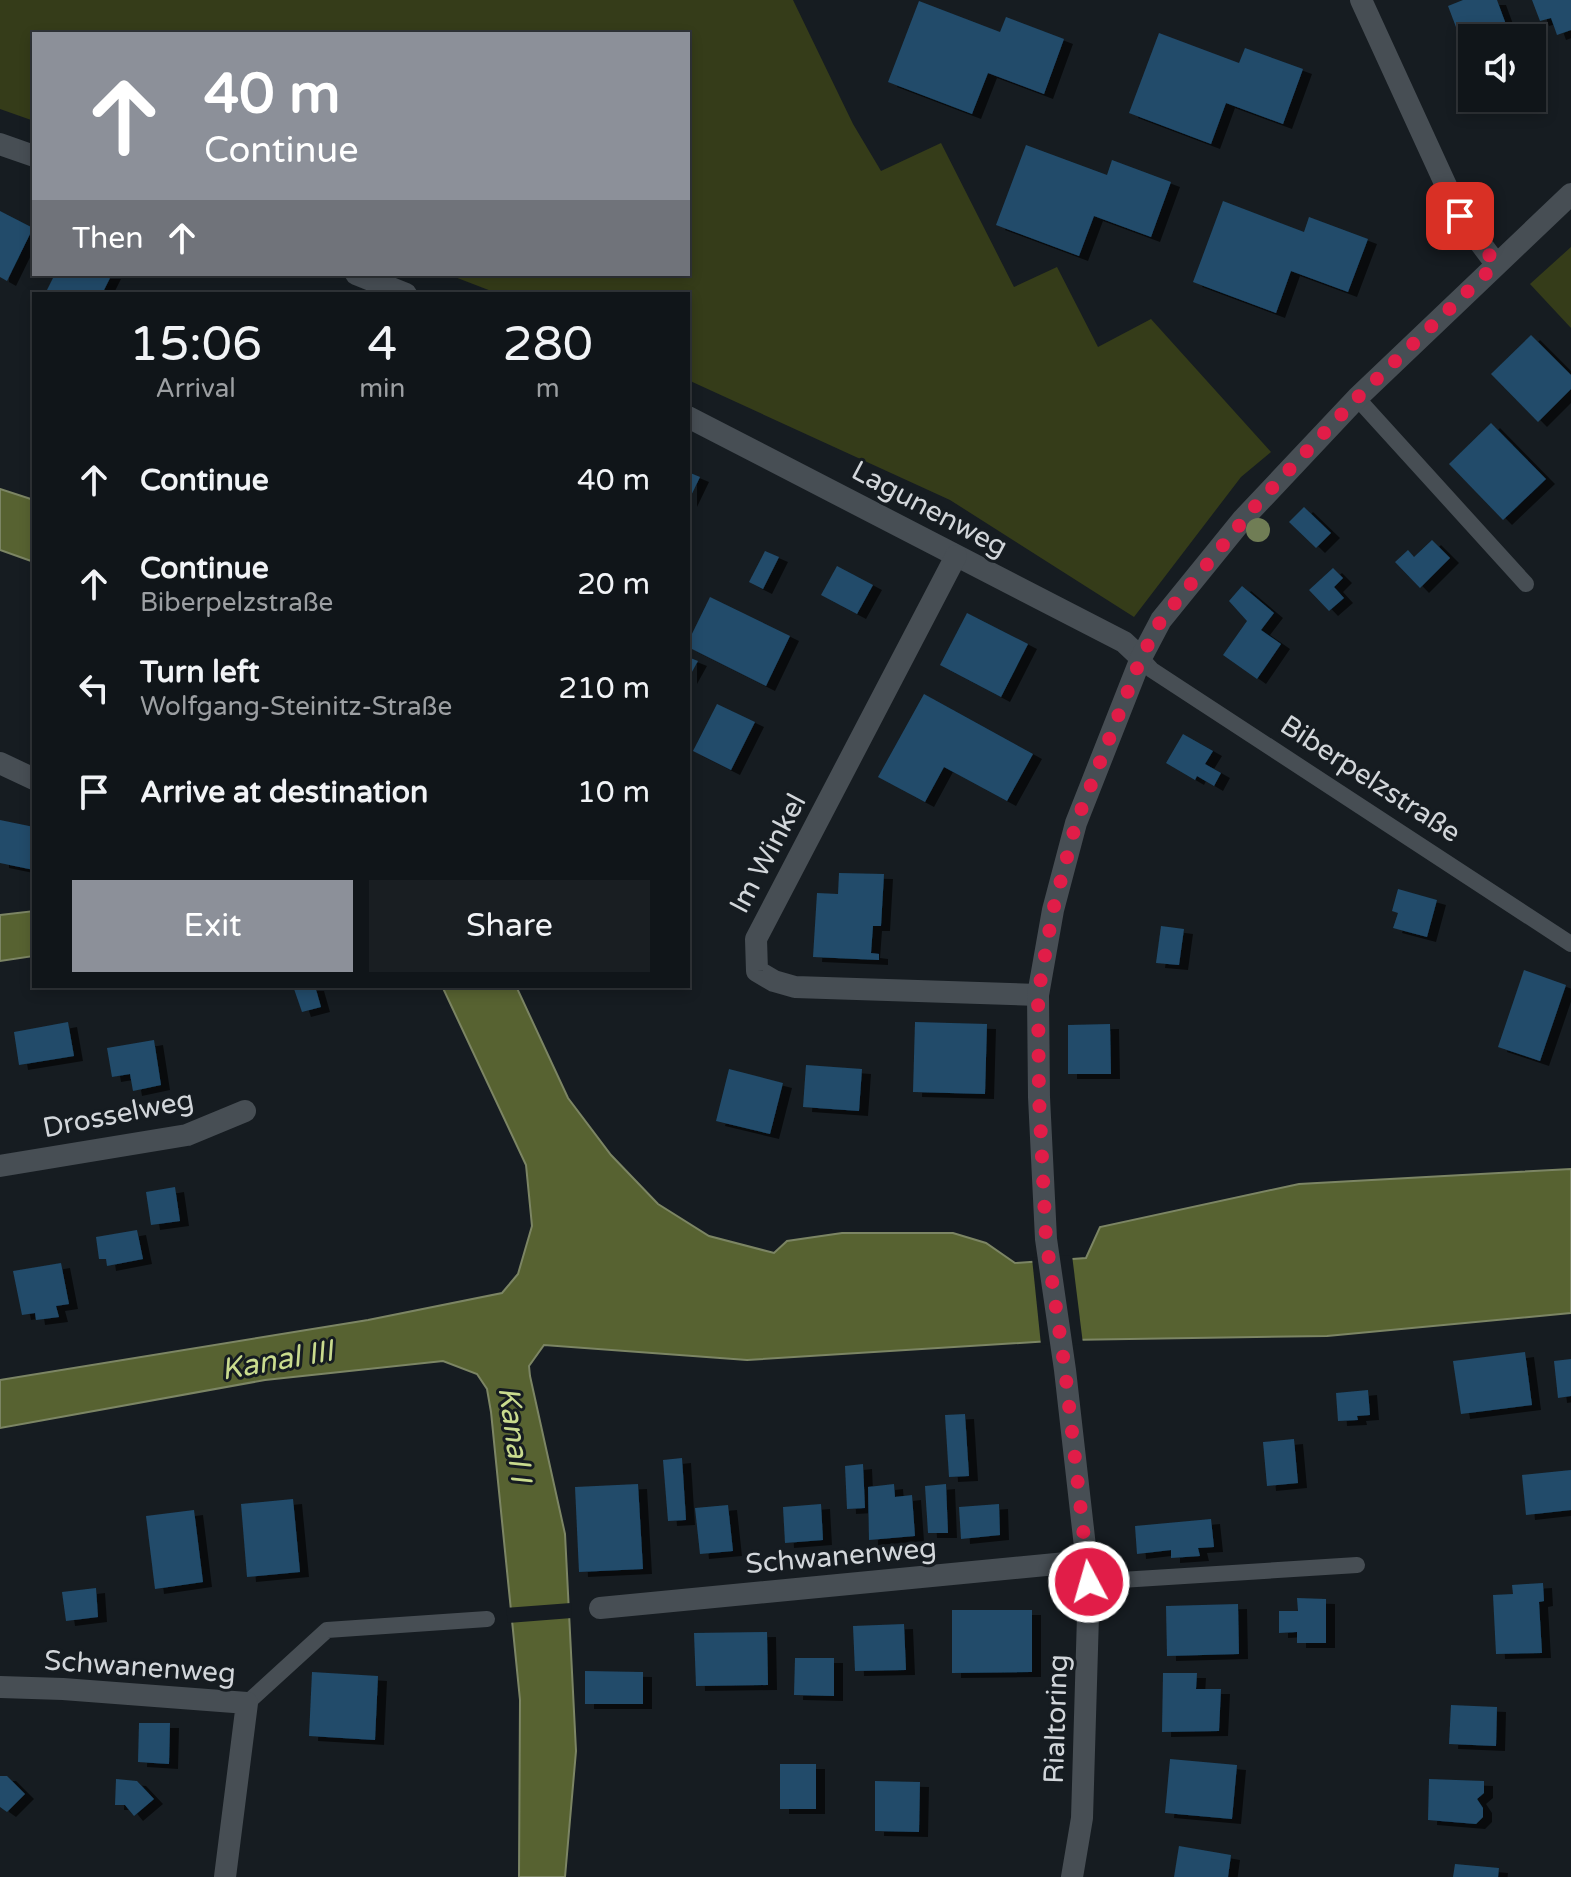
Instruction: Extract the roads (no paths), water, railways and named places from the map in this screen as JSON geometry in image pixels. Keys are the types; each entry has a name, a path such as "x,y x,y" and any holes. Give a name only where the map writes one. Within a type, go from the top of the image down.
{"street":[{"path":"1361,0 1460,216 1496,264"},
{"path":"0,144 32,155"},
{"path":"1038,995 1053,910 1076,823 1141,658 1161,620 1243,519 1357,398 1571,194"},
{"path":"361,276 401,292"},
{"name":"Lagunenweg","path":"690,418 1124,642 1141,658"},
{"name":"Im Winkel","path":"956,556 756,939 757,971 774,981 795,987 1038,995"},
{"path":"0,763 32,778"},
{"name":"Rialtoring","path":"1038,995 1046,1239 1065,1370 1088,1571 1082,1818 1072,1877"},
{"name":"Drosselweg","path":"0,1166 187,1135 245,1111"},
{"name":"Schwanenweg","path":"600,1608 1088,1571"},
{"name":"Schwanenweg","path":"0,1687 247,1703"},
{"path":"225,1877 247,1703"}],"lane":[{"path":"1357,398 1526,584"},
{"name":"Biberpelzstraße","path":"1141,658 1152,670 1177,687 1571,944"},
{"path":"1088,1571 1357,1565"},
{"name":"Schwanenweg","path":"247,1703 327,1630 487,1619"}],"water":[{"path":"0,489 32,499 32,561 0,550"},
{"path":"32,911 32,956 0,961 0,915"},
{"path":"443,988 517,988 568,1098 611,1155 658,1204 709,1236 774,1253 787,1241 842,1233 953,1233 986,1243 1015,1263 1086,1258 1100,1227 1299,1184 1571,1169 1571,1313 1327,1336 1066,1340 747,1360 544,1345 529,1366 565,1534 576,1751 565,1877 519,1877 520,1700 491,1412 487,1389 477,1374 443,1361 265,1380 0,1428 0,1380 368,1320 502,1293 518,1274 532,1226 526,1165"}],"water label":[{"name":"Kanal III","path":"277,1360"},
{"name":"Kanal I","path":"515,1434"}]}
